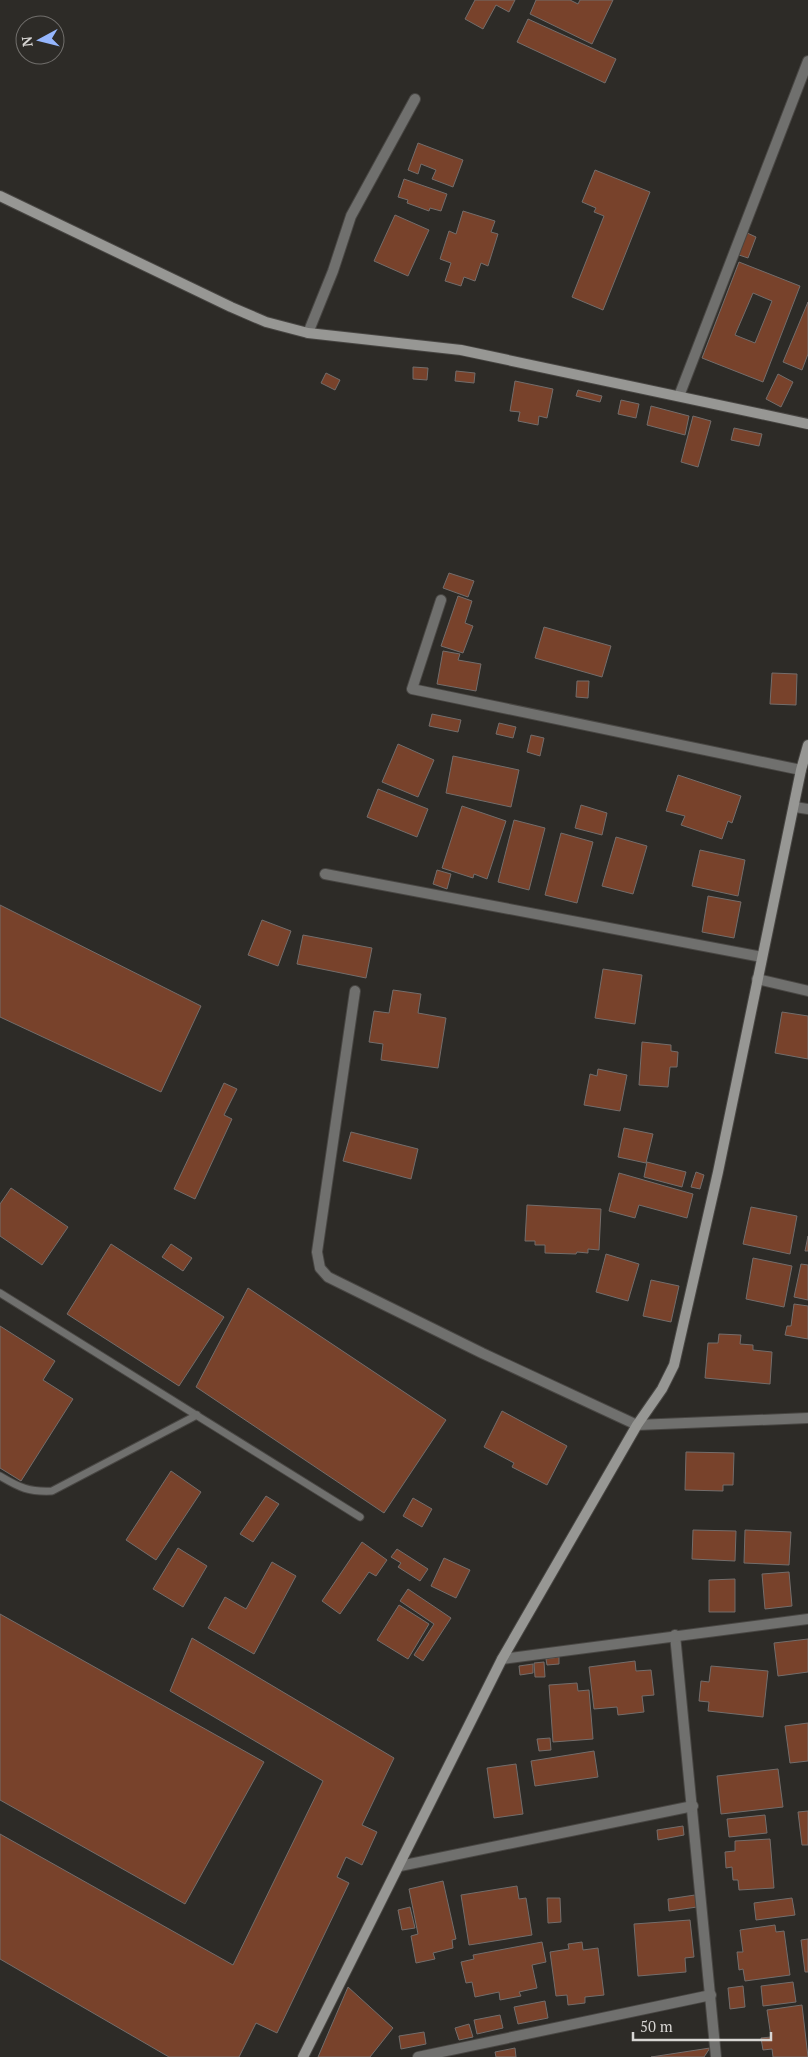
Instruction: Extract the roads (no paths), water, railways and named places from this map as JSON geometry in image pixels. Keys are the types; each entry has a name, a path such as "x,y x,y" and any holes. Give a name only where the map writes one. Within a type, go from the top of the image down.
{"street":[{"path":"679,396 808,61"},
{"path":"308,333 333,271 351,216 415,99"},
{"path":"0,196 266,322 308,333 460,350 808,424"},
{"path":"441,600 412,689 801,770"},
{"path":"303,2057 502,1659 637,1426 662,1389 674,1365 718,1172 757,979 808,744"},
{"path":"795,807 808,809"},
{"path":"325,874 762,957"},
{"path":"757,979 808,991"},
{"path":"355,991 317,1252 320,1268 328,1277 422,1324 637,1426 808,1418"},
{"path":"502,1659 808,1619"},
{"path":"675,1635 716,2057"},
{"path":"400,1866 693,1806"},
{"path":"418,2057 711,1995"}],"lane":[{"path":"0,1292 360,1517"},
{"path":"0,1476 17,1487 34,1492 52,1491 196,1415"}]}
